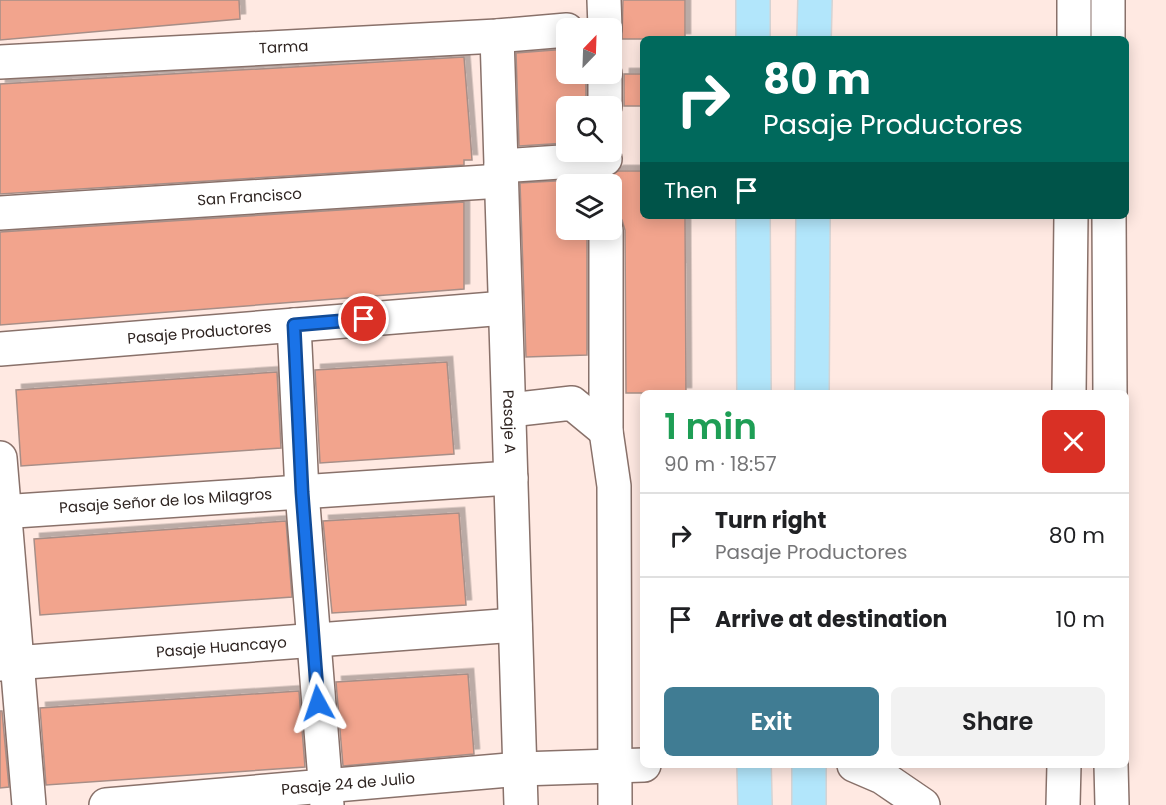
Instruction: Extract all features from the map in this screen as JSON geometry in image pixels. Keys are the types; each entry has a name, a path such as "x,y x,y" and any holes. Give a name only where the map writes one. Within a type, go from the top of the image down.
{"main road":[{"path":"753,0 753,36"},
{"path":"814,36 815,0"},
{"path":"753,219 754,390"},
{"path":"812,390 813,219"},
{"path":"754,768 755,805"},
{"path":"809,768 809,805"}],"lane":[{"path":"1074,0 1074,36"},
{"path":"1108,0 1108,36"},
{"name":"Tarma","path":"0,62 556,31"},
{"name":"Pasaje A","path":"497,36 521,805"},
{"name":"San Francisco","path":"0,213 605,165"},
{"path":"1069,390 1071,219"},
{"path":"1109,219 1110,390"},
{"path":"606,240 606,431 614,486 629,765 615,805"},
{"name":"Pasaje Productores","path":"0,349 505,308"},
{"path":"294,325 302,492 326,796"},
{"path":"510,410 572,404 606,431"},
{"path":"0,458 8,663 29,805"},
{"name":"Pasaje Señor de los Milagros","path":"2,512 511,478"},
{"name":"Pasaje Huancayo","path":"8,663 516,625"},
{"name":"Pasaje 24 de Julio","path":"106,805 326,796 520,769 629,765"},
{"path":"861,768 882,777 923,805"},
{"path":"1063,805 1064,768"},
{"path":"1111,768 1112,805"}],"building":[{"path":"0,0 239,0 240,19 0,40"},
{"path":"623,0 685,0 685,36 640,36 640,39 622,39"},
{"path":"556,50 556,84 586,84 586,96 556,96 556,144 519,146 516,53"},
{"path":"464,57 472,160 464,160 464,165 0,194 0,84"},
{"path":"624,74 640,74 640,106 624,106"},
{"path":"618,171 640,171 640,219 685,219 686,390 640,390 640,393 626,393 625,230 622,220 622,174 613,174"},
{"path":"556,181 556,240 587,240 587,355 526,357 520,183"},
{"path":"464,202 464,289 0,325 0,232"},
{"path":"447,362 454,454 320,463 315,370"},
{"path":"277,372 281,448 21,466 16,390"},
{"path":"459,513 466,605 332,613 323,521"},
{"path":"286,521 292,597 40,615 34,539"},
{"path":"468,674 474,754 343,766 336,682"},
{"path":"299,691 305,767 46,785 40,708"},
{"path":"0,711 2,711 9,787 0,788"}],"route":[{"path":"318,703 302,492 294,325 364,319"}]}
